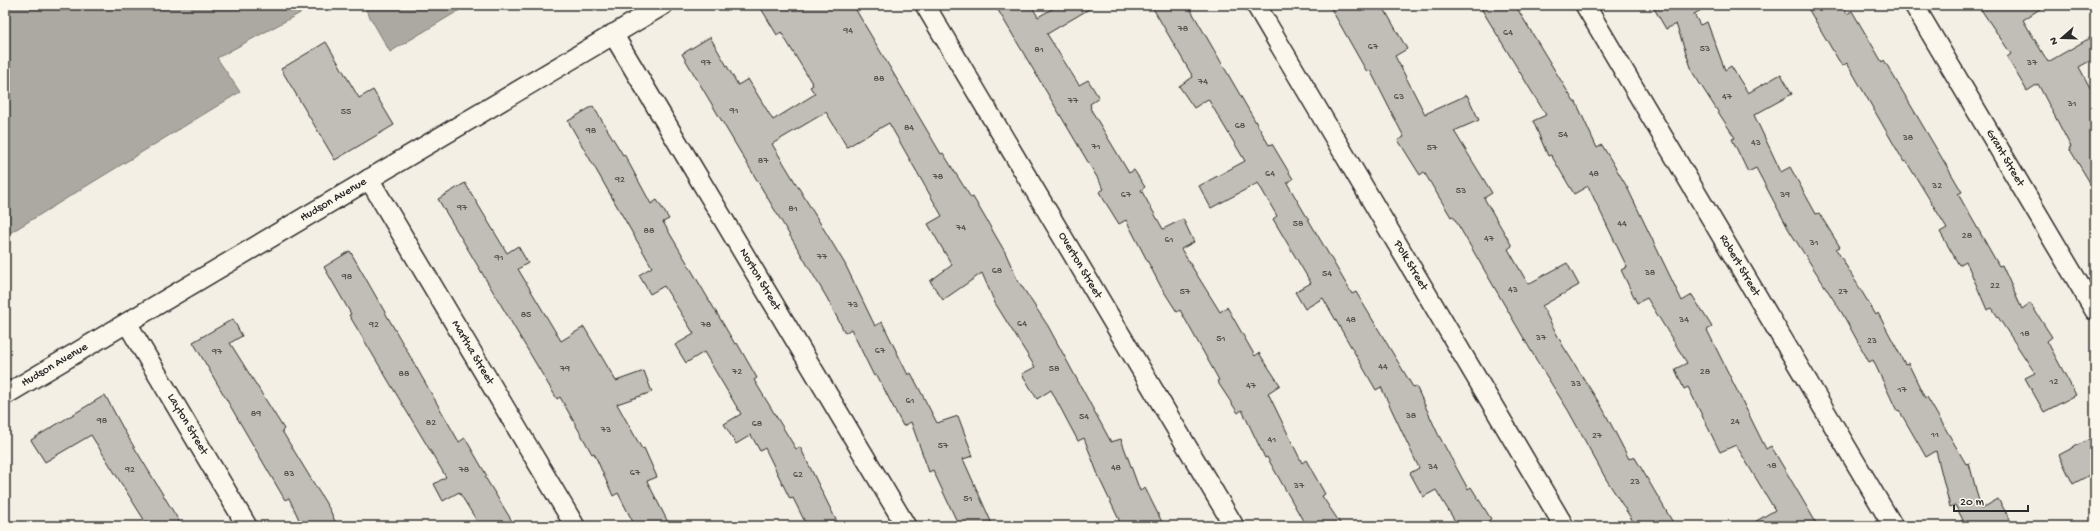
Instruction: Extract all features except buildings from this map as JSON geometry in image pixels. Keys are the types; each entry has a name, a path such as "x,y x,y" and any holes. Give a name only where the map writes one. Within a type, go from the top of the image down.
{"street":[{"name":"Hudson Avenue","path":"5,396 663,5"},
{"name":"Overton Street","path":"925,5 1234,526"},
{"name":"Polk Street","path":"1256,5 1564,526"},
{"name":"Robert Street","path":"1585,5 1893,526"},
{"name":"Grant Street","path":"1914,5 2095,310"},
{"name":"Norton Street","path":"613,34 906,526"},
{"name":"Martha Street","path":"369,179 575,526"},
{"name":"Layton Street","path":"127,323 247,526"}],"shaded area":[{"path":"5,5 315,5 217,58 240,92 5,236"},
{"path":"363,5 468,5 390,52"}]}
